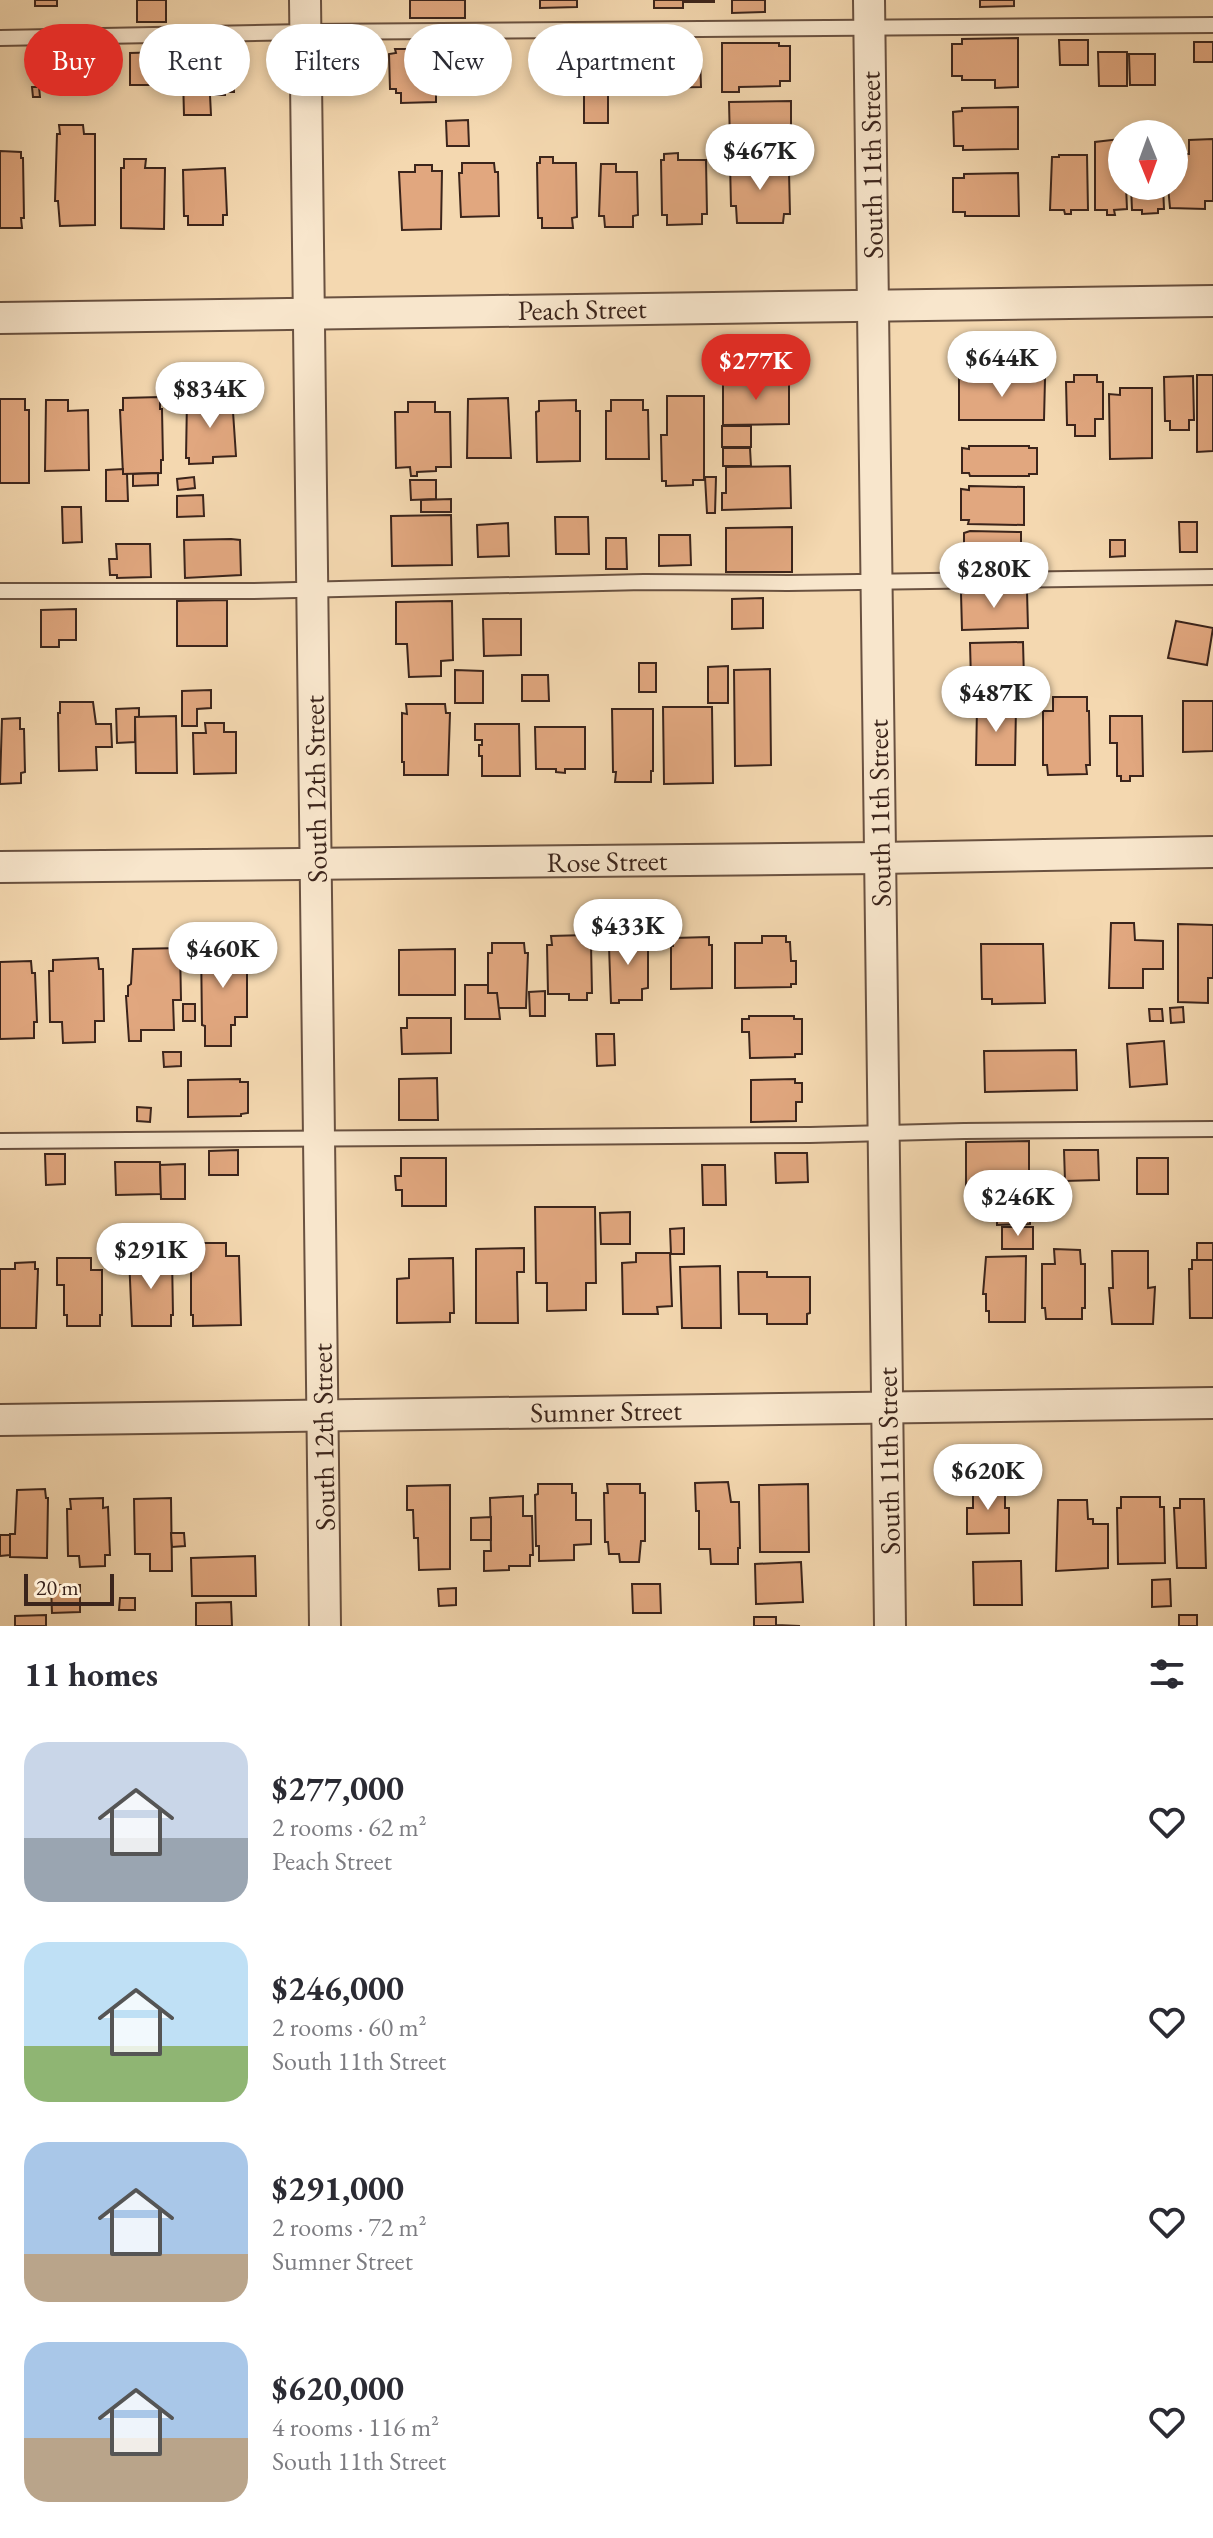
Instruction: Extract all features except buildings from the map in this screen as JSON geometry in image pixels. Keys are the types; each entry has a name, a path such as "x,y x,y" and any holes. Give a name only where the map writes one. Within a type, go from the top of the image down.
{"street":[{"name":"South 12th Street","path":"305,0 305,24"},
{"name":"South 11th Street","path":"870,15 890,1626"},
{"name":"South 12th Street","path":"306,96 325,1626"},
{"name":"Peach Street","path":"0,318 1213,301"},
{"name":"Rose Street","path":"0,867 1213,852"},
{"name":"Sumner Street","path":"0,1420 1213,1403"}],"lane":[{"path":"388,30 870,15 1213,25"},
{"path":"0,38 266,33"},
{"path":"0,591 1213,577"},
{"path":"0,1141 1213,1129"}]}
